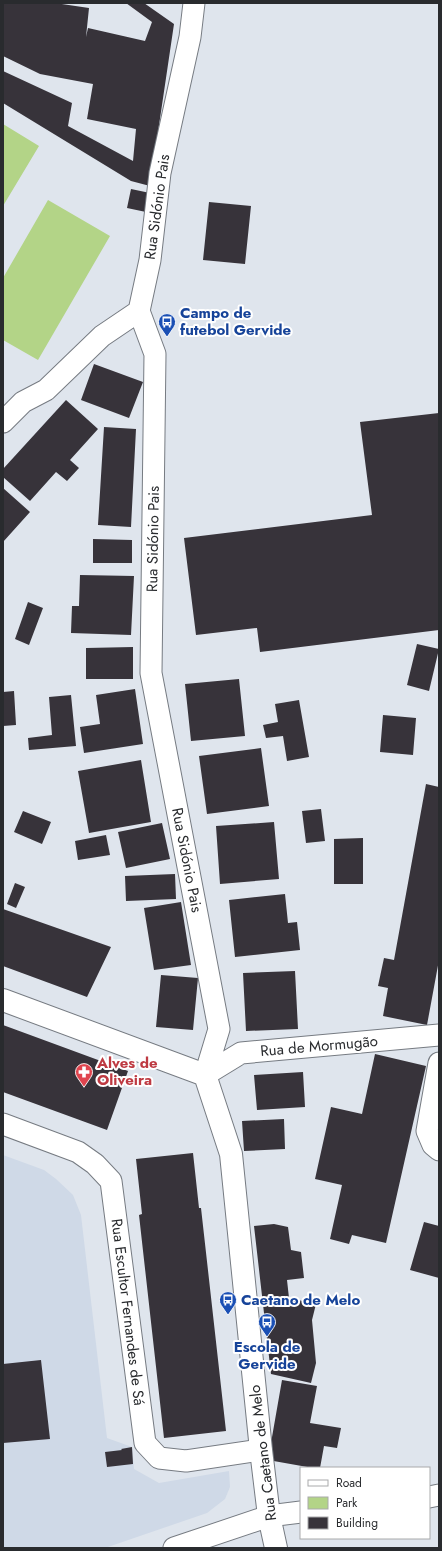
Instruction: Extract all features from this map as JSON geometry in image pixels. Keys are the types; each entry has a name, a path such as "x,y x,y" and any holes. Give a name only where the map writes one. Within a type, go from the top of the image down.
{"street":[{"name":"Rua Sidónio Pais","path":"194,3 190,37 160,173 150,260 139,311 154,354 151,673 219,1029 205,1074"},
{"path":"3,422 23,402 46,390 102,336 139,311"},
{"path":"3,1000 205,1074"},
{"name":"Rua de Mormugão","path":"205,1074 241,1053 439,1035"},
{"path":"436,1148 427,1131 439,1063"},
{"name":"Rua Caetano de Melo","path":"205,1074 231,1154 261,1450 269,1516 276,1548"},
{"name":"Rua Escultor Fernandes de Sá","path":"3,1124 78,1152 95,1164 112,1180 145,1443 159,1458 186,1462 261,1450"},
{"path":"174,1548 269,1516 300,1512"}],"shaded area":[{"path":"3,1155 44,1170 56,1179 73,1195 81,1215 107,1438 132,1447 134,1469 159,1483 229,1471 230,1487 225,1499 207,1513 105,1548 3,1548"}],"green space":[{"path":"3,124 39,146 3,206"},
{"path":"48,200 110,236 38,360 3,340 3,278"}],"building":[{"path":"3,3 55,3 89,8 86,37 88,28 145,41 152,22 126,3 144,3 174,24 150,186 131,181 3,103 3,71 72,103 68,126 133,161 136,129 87,119 93,84 40,74 3,56"},
{"path":"131,189 150,193 146,212 127,208"},
{"path":"209,202 251,206 245,264 203,260"},
{"path":"94,364 143,382 129,418 81,400"},
{"path":"66,400 98,429 70,460 79,468 67,481 56,472 30,501 3,477 3,469"},
{"path":"439,413 439,630 260,652 257,628 196,635 184,538 372,515 360,422"},
{"path":"104,427 136,429 131,527 98,525"},
{"path":"3,488 30,512 3,542"},
{"path":"93,539 132,540 132,563 93,563"},
{"path":"80,575 134,576 131,635 71,633 72,606 79,606"},
{"path":"28,602 43,608 29,645 15,639"},
{"path":"417,644 439,649 429,691 407,685"},
{"path":"133,647 133,679 86,679 86,648"},
{"path":"239,679 245,736 191,741 185,684"},
{"path":"135,689 143,744 84,753 80,727 100,724 96,695"},
{"path":"14,691 16,725 3,726 3,692"},
{"path":"71,695 76,746 29,750 28,738 52,735 49,697"},
{"path":"299,700 309,757 287,761 283,736 266,738 263,725 278,722 275,704"},
{"path":"383,715 416,718 413,755 380,752"},
{"path":"261,748 269,806 207,814 199,756"},
{"path":"141,760 151,822 89,833 78,771"},
{"path":"426,784 439,787 439,960 427,1025 383,1016 388,988 378,986 384,958 394,960"},
{"path":"321,809 325,841 306,843 302,811"},
{"path":"23,811 51,822 42,844 14,832"},
{"path":"274,822 279,879 220,884 216,826"},
{"path":"162,823 170,859 126,868 118,832"},
{"path":"106,835 110,855 78,860 75,841"},
{"path":"363,838 363,884 334,884 334,839"},
{"path":"175,874 176,899 126,901 125,876"},
{"path":"15,883 25,887 16,908 7,904"},
{"path":"285,894 288,923 297,922 300,950 235,957 229,900"},
{"path":"181,902 191,965 154,970 144,908"},
{"path":"3,909 111,947 87,997 3,966"},
{"path":"295,971 298,1029 246,1031 243,973"},
{"path":"161,975 198,978 193,1030 156,1027"},
{"path":"3,1025 128,1071 107,1130 3,1092"},
{"path":"375,1054 426,1066 386,1243 352,1235 349,1244 330,1239 342,1185 315,1179 331,1107 362,1114"},
{"path":"303,1072 305,1107 257,1110 254,1075"},
{"path":"284,1119 285,1149 244,1151 242,1121"},
{"path":"193,1153 199,1208 201,1208 226,1431 164,1438 139,1215 142,1214 136,1159"},
{"path":"424,1222 439,1226 439,1278 410,1270"},
{"path":"274,1224 288,1227 291,1250 301,1252 304,1278 287,1280 289,1298 316,1304 312,1320 316,1363 311,1383 271,1374 254,1226"},
{"path":"41,1360 50,1439 3,1443 3,1364"},
{"path":"282,1380 317,1386 310,1423 341,1428 337,1448 324,1446 320,1467 307,1467 268,1460"},
{"path":"132,1447 133,1464 107,1467 105,1452"}],"place":[{"name":"Campo de futebol Gervide","path":"167,337"},
{"name":"Alves de Oliveira","path":"84,1087"},
{"name":"Caetano de Melo","path":"228,1315"},
{"name":"Escola de Gervide","path":"267,1337"}]}
